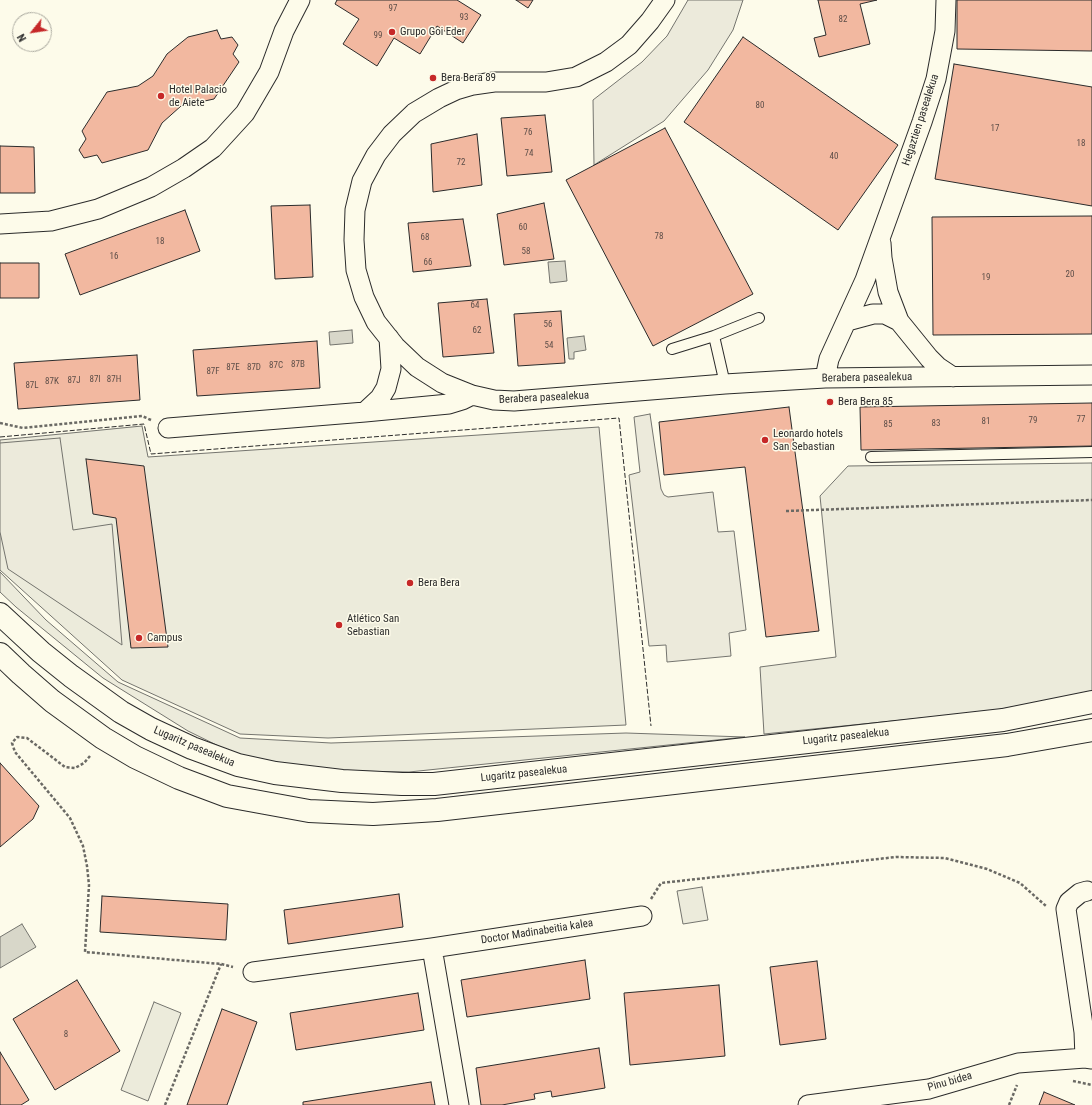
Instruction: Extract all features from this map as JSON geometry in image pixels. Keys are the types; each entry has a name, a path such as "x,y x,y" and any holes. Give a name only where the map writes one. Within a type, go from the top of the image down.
{"main road":[{"name":"Lugaritz pasealekua","path":"0,614 41,652 71,676 121,712 151,729 192,748 238,765 283,774 342,781 434,784 1003,720 1092,702"},
{"path":"0,654 52,701 103,738 135,757 180,778 227,796 309,811 373,814 437,810 1008,745 1092,730"}],"street":[{"path":"0,224 50,221 98,209 151,188 213,148 245,113 270,72 284,31 300,0"},
{"name":"Berabera pasealekua","path":"665,0 650,21 629,45 606,62 576,77 546,82 494,82 473,85 456,90 414,113 392,134 376,155 362,181 355,210 354,240 356,270 364,297 376,322 417,367 442,383 472,395 494,400 514,401 725,384 825,378 1092,375"},
{"name":"Hegaztien pasealekua","path":"825,378 829,359 865,280 936,79 945,31 946,0"},
{"name":"Hegaztien pasealekua","path":"881,236 882,258 888,292 899,321 929,358 938,367 953,377"},
{"path":"847,321 874,314 885,314 899,321"},
{"path":"365,412 380,398 386,388 391,369 389,338"},
{"path":"168,428 449,404 472,395"},
{"path":"1088,891 1080,893 1069,902 1066,909 1089,1058"},
{"name":"Doctor Madinabeitia kalea","path":"253,972 432,948 642,916"},
{"path":"432,948 459,1105"},
{"name":"Pinu bidea","path":"808,1105 929,1089 1018,1063 1089,1058"}],"lane":[{"path":"672,348 714,336 760,318"},
{"path":"714,336 725,384"},
{"path":"871,457 1092,452"}],"path":[{"path":"0,423 23,428 142,416 168,428"},
{"path":"786,511 1092,500"},
{"path":"92,754 84,763 75,768 65,767 27,738 17,737 12,743 15,752 70,818 84,846 89,885 85,952 221,964 165,1105"},
{"path":"642,916 661,883 896,857 945,858 987,869 1020,883 1047,907"},
{"path":"1009,1105 1018,1083"}],"shaded area":[{"path":"688,0 743,0 733,30 708,70 664,121 594,165 593,100 642,62 667,36"},
{"path":"565,261 567,281 550,283 548,262"},
{"path":"352,330 353,343 330,345 329,332"},
{"path":"584,336 586,350 574,352 574,359 569,359 567,338"},
{"path":"650,414 661,489 664,495 668,497 713,492 718,532 734,531 746,630 729,633 731,656 667,662 666,645 649,646 629,475 640,472 634,417"},
{"name":"Bera Bera","path":"142,426 148,457 599,427 626,725 328,738 240,734 122,680 0,570 0,440"},
{"path":"60,438 73,530 112,524 122,645 8,569 0,532 0,443"},
{"path":"1092,463 1092,692 991,711 764,734 760,667 836,657 820,496 848,466"},
{"path":"0,572 46,620 118,682 240,738 331,743 626,733 745,737 409,772 353,771 295,766 239,756 188,731 103,678 16,607 0,592"},
{"path":"702,887 708,920 683,924 677,891"},
{"path":"22,924 36,947 0,968 0,937"},
{"path":"154,1002 181,1013 148,1101 121,1090"}],"building":[{"name":"Grupo Goi Eder","path":"337,0 457,0 481,15 463,43 437,26 420,54 394,38 377,66 343,44 359,19 335,4"},
{"path":"516,0 533,0 528,8"},
{"path":"818,0 877,0 860,4 870,44 819,57 814,38 826,35"},
{"path":"957,0 1092,0 1092,51 957,49"},
{"name":"Hotel Palacio de Aiete","path":"217,30 221,39 232,37 238,45 233,54 239,62 214,99 181,106 162,123 148,150 102,163 97,155 84,158 79,150 86,139 82,131 107,92 138,86 153,76 167,54 188,37"},
{"path":"743,37 898,145 838,230 684,122"},
{"path":"954,64 1092,87 1092,206 935,179"},
{"path":"545,115 552,172 507,176 501,118"},
{"path":"665,128 753,294 653,346 566,180"},
{"path":"477,134 482,185 433,192 431,144"},
{"path":"0,146 34,147 35,193 0,193"},
{"path":"544,203 554,259 504,265 497,214"},
{"path":"310,205 313,277 275,279 271,206"},
{"path":"185,210 200,251 80,295 65,254"},
{"path":"1092,216 1092,334 933,335 932,217"},
{"path":"463,219 471,266 413,272 408,223"},
{"path":"0,263 39,263 39,298 0,298"},
{"path":"487,299 494,353 443,357 438,303"},
{"path":"561,311 565,363 518,366 514,314"},
{"path":"317,341 320,388 197,396 193,350"},
{"path":"137,355 140,400 18,409 14,363"},
{"path":"1092,403 1092,446 861,450 860,407"},
{"path":"789,407 819,631 766,637 745,467 664,475 659,422"},
{"path":"86,459 144,466 168,647 131,648 116,518 93,514"},
{"path":"0,763 39,806 33,819 0,847"},
{"path":"399,894 403,927 288,944 284,910"},
{"path":"102,896 228,904 226,940 100,932"},
{"path":"585,960 590,999 467,1017 461,980"},
{"path":"817,961 826,1039 780,1045 770,967"},
{"path":"77,980 120,1051 55,1090 13,1019"},
{"path":"719,985 725,1056 630,1065 624,993"},
{"path":"418,993 424,1030 296,1050 290,1013"},
{"path":"222,1009 257,1022 227,1105 187,1105"},
{"path":"599,1048 605,1088 552,1097 551,1091 534,1094 535,1099 502,1105 481,1105 476,1068"},
{"path":"0,1052 29,1100 21,1105 0,1105"},
{"path":"431,1082 435,1105 303,1105 303,1102"},
{"path":"1044,1092 1075,1105 1039,1105"}],"fence":[{"path":"0,437 144,424 151,454 619,418 651,726"}],"place":[{"name":"Grupo Goi Eder","path":"392,32"},
{"name":"Bera Bera 89","path":"433,78"},
{"name":"Hotel Palacio de Aiete","path":"161,96"},
{"name":"Bera Bera 85","path":"830,402"},
{"name":"Leonardo hotels San Sebastian","path":"765,440"},
{"name":"Bera Bera","path":"410,583"},
{"name":"Atlético San Sebastian","path":"339,625"},
{"name":"Campus","path":"139,638"}]}
